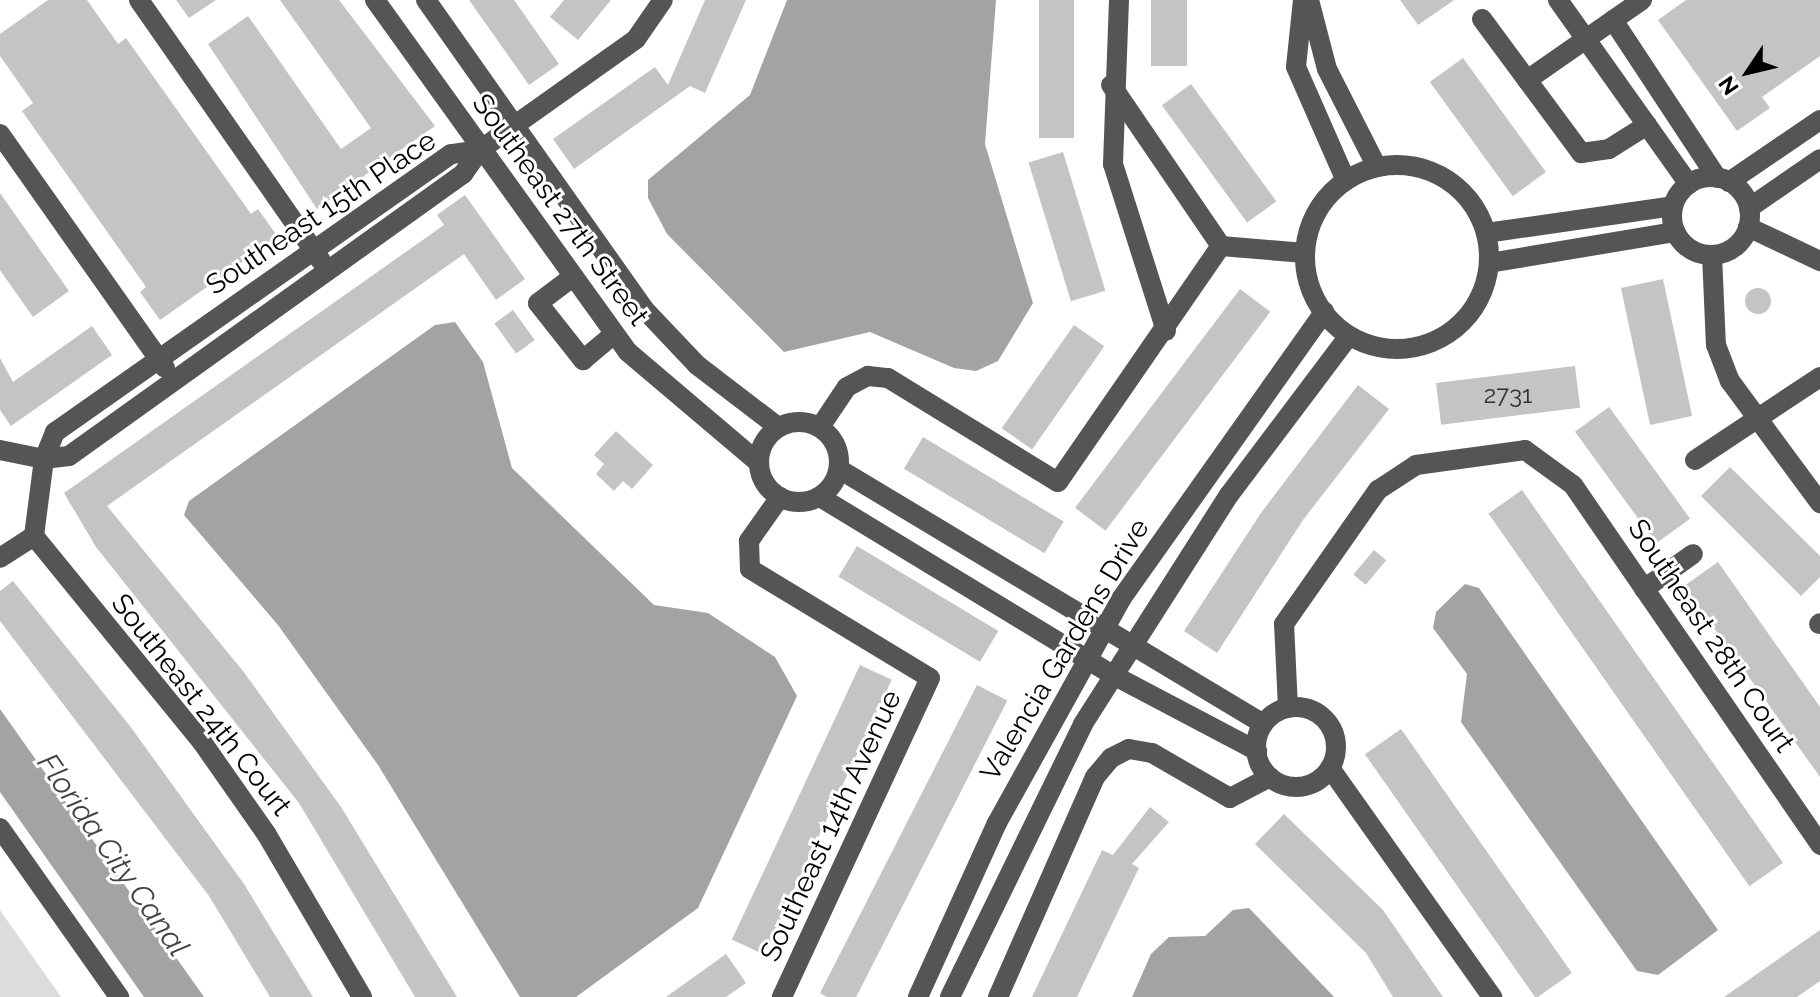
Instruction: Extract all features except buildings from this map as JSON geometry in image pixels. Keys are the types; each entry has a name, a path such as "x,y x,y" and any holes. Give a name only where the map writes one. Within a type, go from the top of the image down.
{"street":[{"path":"139,0 328,271"},
{"name":"Southeast 27th Street","path":"375,0 570,279 614,334 759,463"},
{"name":"Southeast 27th Street","path":"426,0 644,309 697,365 778,427"},
{"path":"480,150 636,39 663,0"},
{"path":"1119,0 1111,85 1113,164 1166,331"},
{"path":"1306,0 1296,67 1346,181"},
{"path":"1306,0 1327,69 1377,167"},
{"path":"1558,0 1689,184"},
{"path":"1527,80 1642,0"},
{"path":"1482,19 1581,153 1609,149 1647,125"},
{"path":"1613,20 1749,217 1820,261"},
{"path":"1296,67 1327,69"},
{"path":"1111,85 1221,246"},
{"path":"1820,120 1723,180 1689,184 1673,206 1675,232 1690,249 1712,255 1735,247 1749,217 1820,159"},
{"path":"0,134 174,381"},
{"name":"Southeast 15th Place","path":"480,150 463,174 69,456 44,459 55,432 451,154 480,150"},
{"path":"1377,167 1432,172 1474,208 1486,233 1489,263 1471,313 1440,338 1401,349 1349,336 1324,312 1305,253 1325,200 1346,181 1377,167"},
{"path":"1486,233 1673,206"},
{"path":"1489,263 1675,232"},
{"path":"1221,246 1305,253"},
{"path":"820,427 847,387 868,376 888,378 1058,482 1166,331 1221,246"},
{"path":"1712,255 1716,345 1756,419 1820,503"},
{"path":"570,279 538,303 583,360 614,334"},
{"name":"Valencia Gardens Drive","path":"918,997 997,823 1106,625 1324,312"},
{"name":"Valencia Gardens Drive","path":"950,997 1113,675 1229,495 1349,336"},
{"path":"1695,460 1820,377"},
{"path":"820,497 839,469 836,445 820,427 799,421 778,427 759,463 780,497 820,497 1113,675 1257,751 1270,777"},
{"path":"0,450 44,459 34,536 0,558"},
{"name":"Southeast 28th Court","path":"1288,708 1284,624 1378,490 1416,465 1525,450 1550,462 1644,589 1820,845"},
{"path":"839,469 1106,625 1263,724"},
{"path":"861,521 879,492"},
{"name":"Southeast 14th Avenue","path":"780,497 749,541 750,569 930,678 782,997"},
{"name":"Southeast 24th Court","path":"34,536 202,742 267,835 362,997"},
{"path":"1644,589 1693,554"},
{"path":"998,997 1095,777 1111,758 1129,749 1152,753 1230,798 1270,777 1309,785 1330,768 1336,743 1325,719 1288,708 1263,724 1257,751"},
{"path":"1330,768 1492,997"},
{"path":"0,828 119,997"}],"shaded area":[{"path":"787,0 996,0 985,144 1033,303 998,361 976,371 954,368 870,332 784,352 667,234 648,198 648,180 750,95"},
{"path":"455,322 483,362 512,468 654,605 708,613 775,657 797,696 698,908 576,997 520,997 378,765 278,625 184,515 189,501 435,325"},
{"path":"1465,584 1479,588 1718,930 1658,975 1637,971 1461,722 1467,674 1433,628 1436,612"},
{"name":"Florida City Canal","path":"0,709 204,997 144,997 0,792"},
{"path":"1249,908 1334,997 1132,997 1151,954 1169,937 1205,936 1233,910"},
{"path":"0,910 61,997 0,997"}]}
